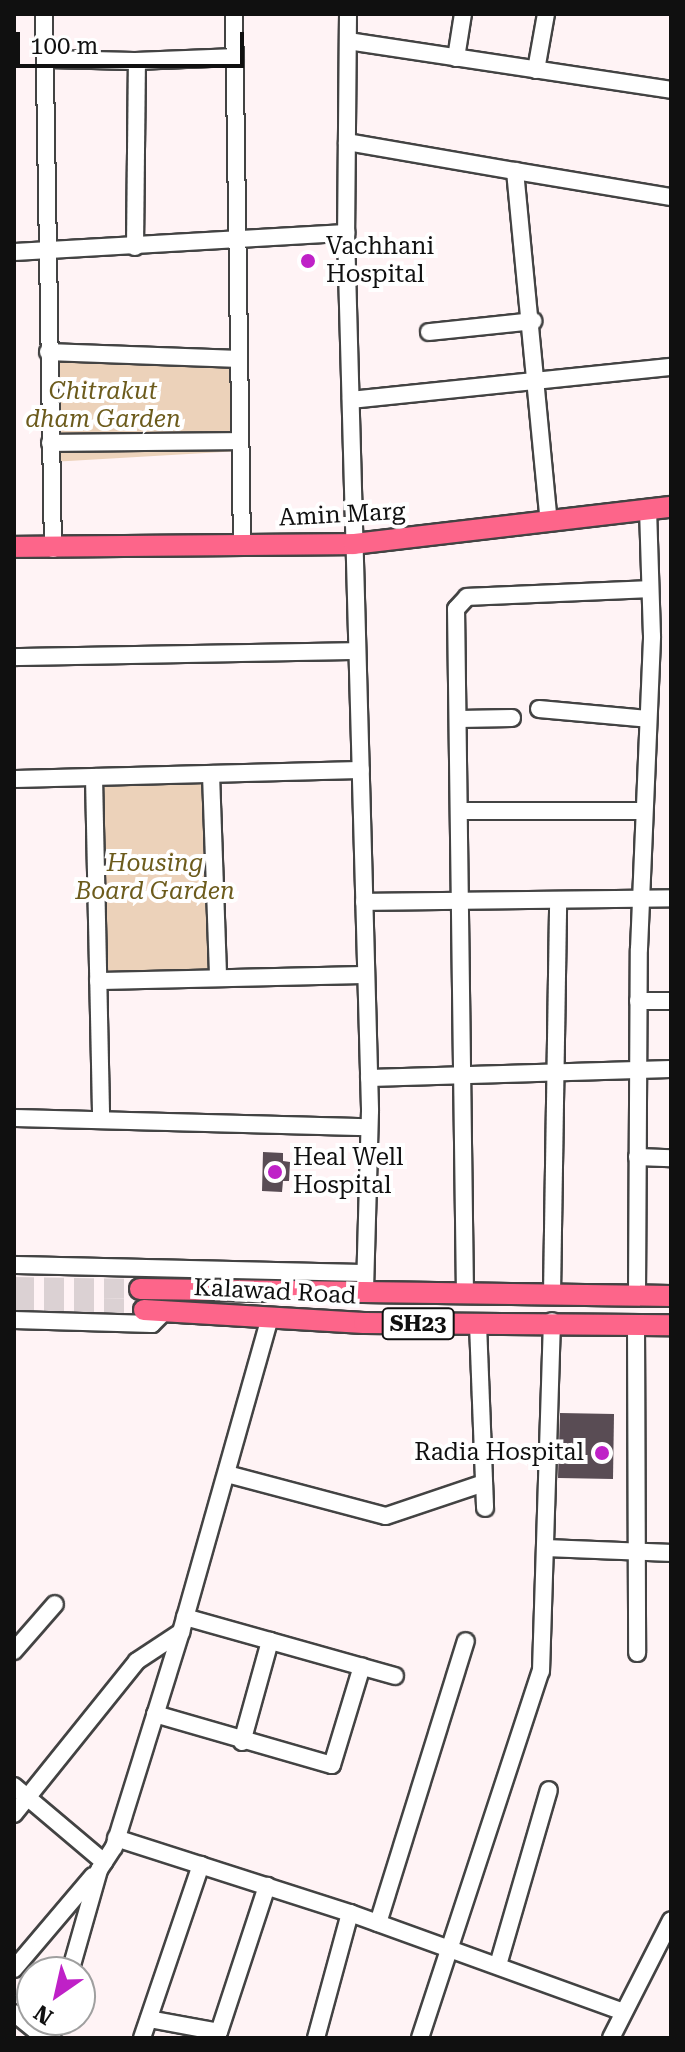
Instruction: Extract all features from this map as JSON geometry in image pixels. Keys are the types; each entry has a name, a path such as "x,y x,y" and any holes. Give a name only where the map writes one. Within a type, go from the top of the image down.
{"main road":[{"name":"Amin Marg","path":"19,551 354,544 671,507"},
{"name":"Kalawad Road","path":"365,1283 465,1295 671,1296"},
{"name":"SH23","path":"140,1289 365,1283"},
{"name":"Kalawad Road","path":"154,1310 269,1320 478,1324 552,1321 671,1325"}],"street":[{"path":"44,14 45,251 53,549"},
{"path":"234,14 242,545"},
{"path":"14,1265 365,1283 369,1078 346,233 348,14"},
{"path":"456,58 463,14"},
{"path":"536,70 546,14"},
{"path":"348,41 671,90"},
{"path":"46,59 137,61 235,57"},
{"path":"135,247 137,61"},
{"path":"347,142 671,197"},
{"path":"515,171 533,321 549,521"},
{"path":"14,252 237,242 346,233"},
{"path":"429,332 533,321"},
{"path":"48,352 239,359"},
{"path":"351,400 671,367"},
{"path":"50,443 240,441"},
{"path":"637,1295 638,1001 648,719 648,510"},
{"path":"465,1295 464,901 459,600 650,589"},
{"path":"14,657 357,651"},
{"path":"539,709 648,719"},
{"path":"459,719 512,718"},
{"path":"14,779 361,770"},
{"path":"211,774 218,978"},
{"path":"94,777 101,1120"},
{"path":"461,811 644,811"},
{"path":"364,902 671,898"},
{"path":"552,1294 558,901"},
{"path":"98,981 366,975"},
{"path":"638,1001 671,1001"},
{"path":"369,1078 671,1069"},
{"path":"14,1118 369,1127"},
{"path":"637,1157 671,1158"},
{"path":"14,1320 152,1324 154,1310"},
{"path":"75,1956 101,1866 116,1838 183,1624 269,1320"},
{"path":"420,2038 447,1947 541,1671 552,1321"},
{"path":"478,1324 485,1508"},
{"path":"636,1324 637,1653"},
{"path":"227,1474 386,1516 484,1483"},
{"path":"547,1548 671,1553"},
{"path":"14,1651 55,1604"},
{"path":"14,1814 137,1661 183,1624 270,1641 395,1676"},
{"path":"242,1742 270,1641"},
{"path":"378,1923 466,1641"},
{"path":"155,1714 242,1742 332,1765 362,1666"},
{"path":"14,1786 101,1866"},
{"path":"498,1965 549,1790"},
{"path":"116,1838 350,1913 624,2012"},
{"path":"142,2038 201,1865"},
{"path":"14,1969 101,1866"},
{"path":"149,2019 219,2032 267,1886"},
{"path":"316,2038 350,1913"},
{"path":"611,2038 671,1920"},
{"path":"14,2013 48,2038"}],"green space":[{"name":"Chitrakut dham Garden","path":"48,352 239,359 240,451 51,462"},
{"name":"Housing Board Garden","path":"211,774 218,978 98,981 94,777"}],"building":[{"path":"263,1152 283,1153 283,1161 290,1162 289,1181 283,1181 282,1192 262,1191"},
{"path":"560,1413 614,1414 613,1479 558,1478"}],"tunnel":[{"path":"14,1287 140,1289"},
{"path":"14,1304 144,1310"}],"place":[{"name":"Vachhani Hospital","path":"308,261"},
{"name":"Heal Well Hospital","path":"275,1172"},
{"name":"Radia Hospital","path":"602,1453"}]}
